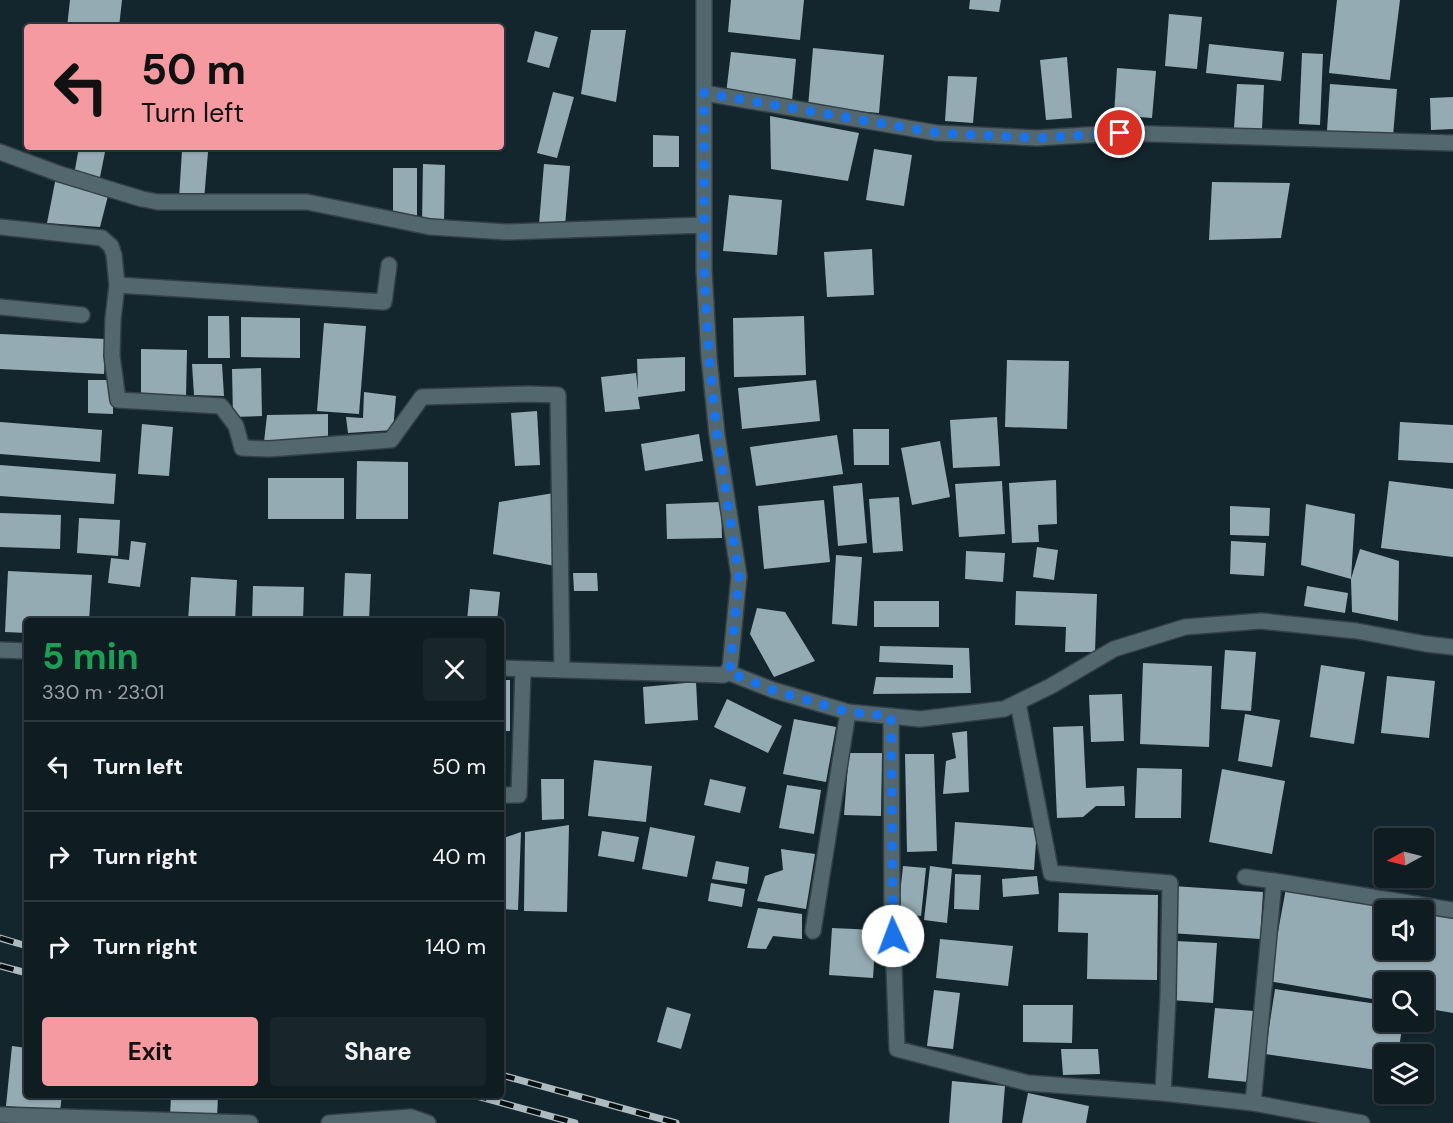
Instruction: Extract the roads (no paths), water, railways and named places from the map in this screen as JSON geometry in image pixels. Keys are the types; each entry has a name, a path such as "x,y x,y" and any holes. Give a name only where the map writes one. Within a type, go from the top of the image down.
{"street":[{"path":"504,668 724,675 730,668 739,576 716,424 709,357 704,270 704,0"},
{"path":"704,93 937,133 1037,138 1120,133 1453,142"},
{"path":"0,152 142,200 158,202 307,202 430,227 507,232 704,225"},
{"path":"0,227 102,238 111,246 117,285 112,356 118,400 222,406 236,426 242,448 269,449 391,440 422,398 558,395 562,670"},
{"path":"117,285 384,302 389,265"},
{"path":"0,307 82,315"},
{"path":"728,672 772,690 848,712 920,719 1004,709 1051,686 1114,649 1185,627 1261,621 1357,631 1453,647"},
{"path":"0,650 24,651"},
{"path":"504,795 519,795 523,669"},
{"path":"1018,703 1051,873 1170,883 1163,1093"},
{"path":"813,931 848,712"},
{"path":"891,716 892,913 897,1049 1028,1083 1163,1093 1253,1103 1362,1123"},
{"path":"1245,878 1453,910"},
{"path":"1253,1103 1274,881"},
{"path":"0,1115 250,1123"},
{"path":"329,1123 412,1120 428,1123"}],"railway":[{"path":"0,938 24,945"},
{"path":"0,966 24,972"},
{"path":"504,1076 676,1123"},
{"path":"484,1098 575,1123"}]}
